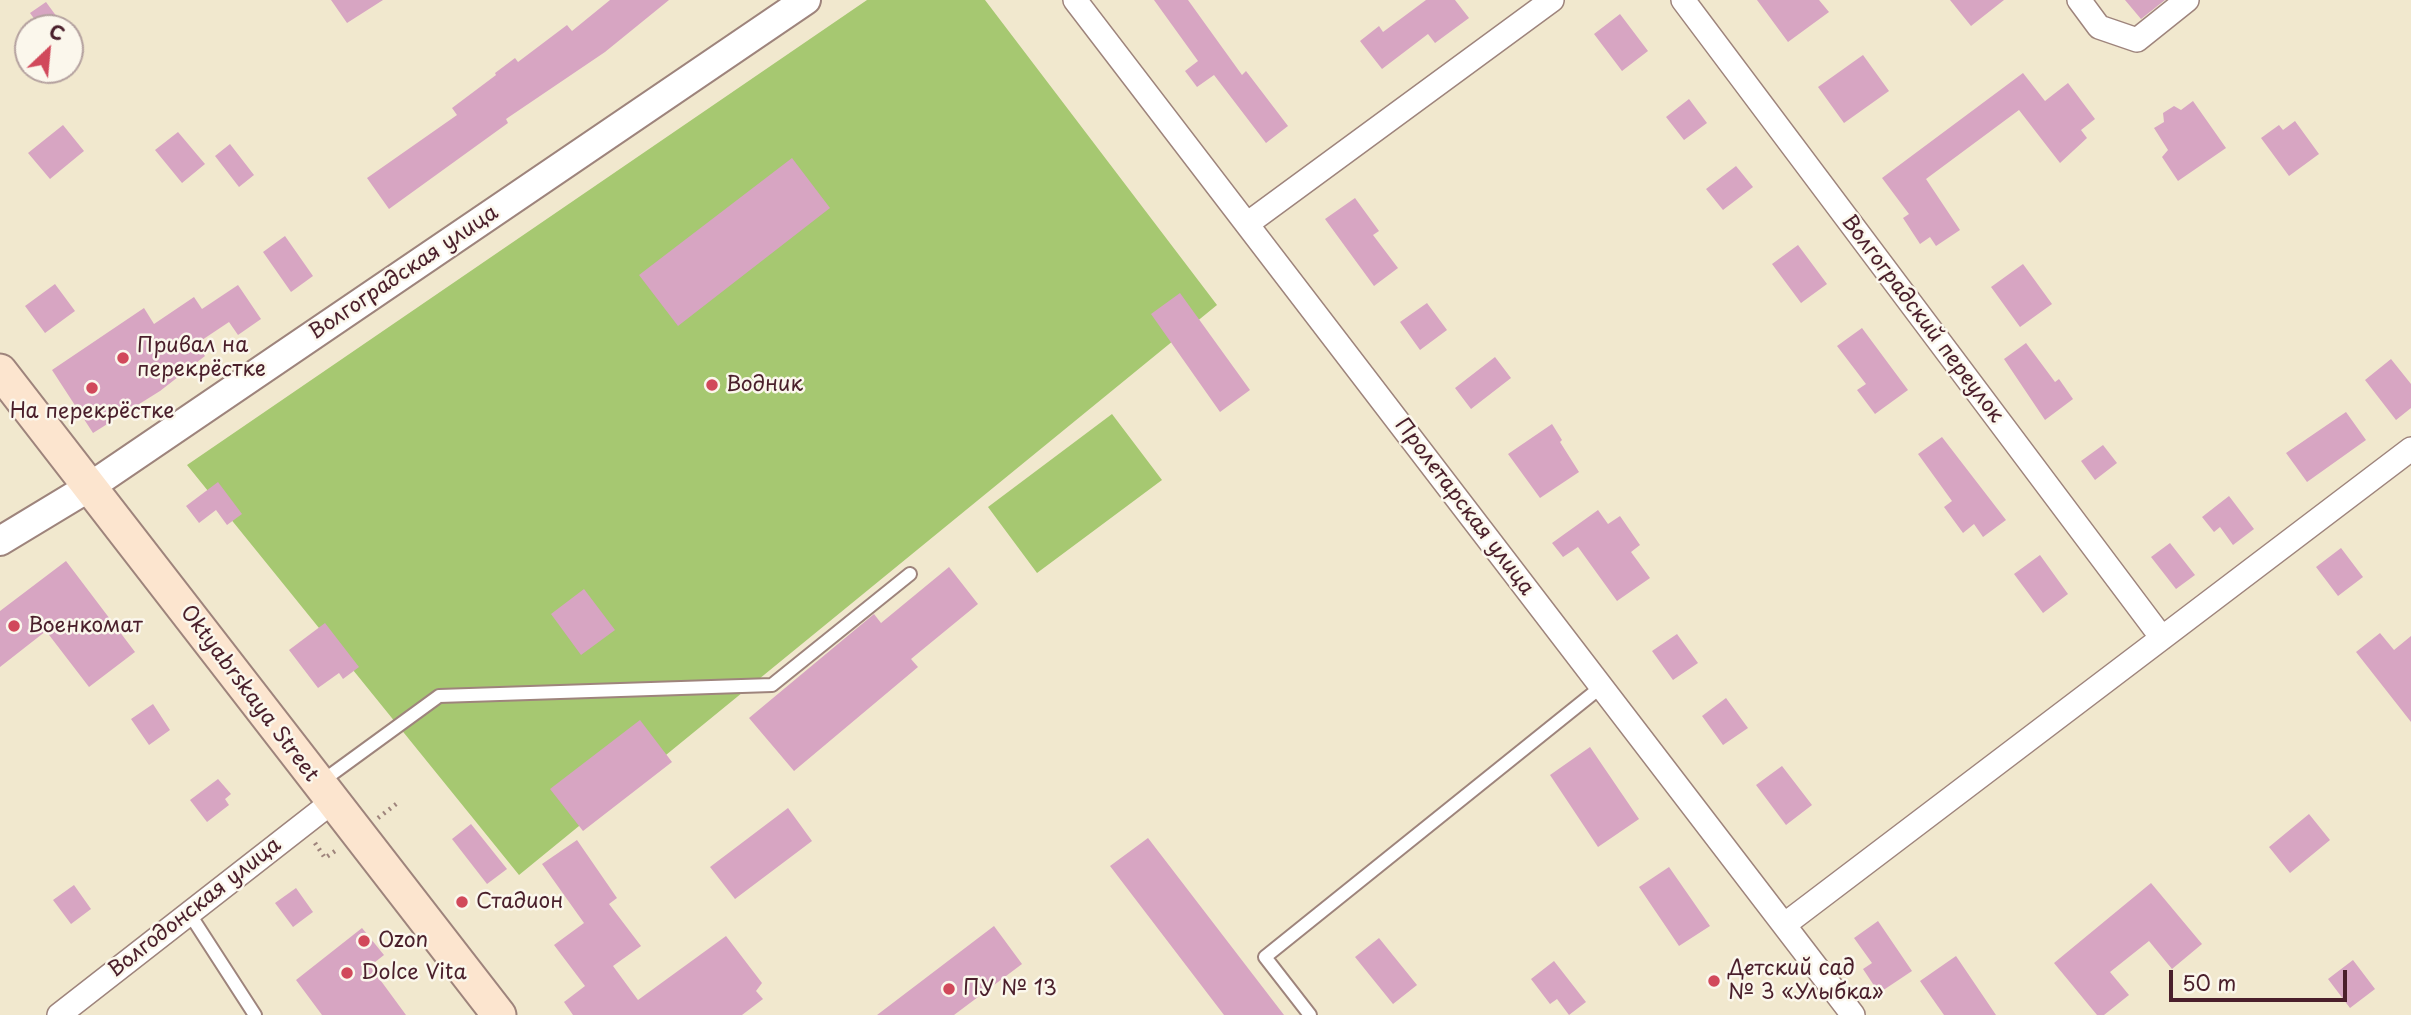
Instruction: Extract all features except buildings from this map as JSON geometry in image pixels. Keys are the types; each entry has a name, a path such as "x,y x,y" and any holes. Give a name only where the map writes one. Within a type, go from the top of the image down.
{"main road":[{"name":"Oktyabrskaya Street","path":"0,371 499,1015"}],"street":[{"name":"Волгоградская улица","path":"0,541 91,486 806,0"},
{"name":"Пролетарская улица","path":"1075,0 1853,1015"},
{"path":"1247,224 1552,0"},
{"name":"Волгоградский переулок","path":"1683,0 2162,638"},
{"path":"2079,0 2099,27 2137,40 2188,0"},
{"path":"1784,925 2411,449"},
{"name":"Волгодонская улица","path":"59,1015 189,913 325,793"}],"lane":[{"path":"325,793 439,696 772,685 910,574"},
{"path":"1310,1015 1265,957 1601,687"},
{"path":"189,913 255,1015"}],"green space":[{"name":"Водник","path":"867,0 985,0 1217,305 519,875 187,465"},
{"path":"1112,414 1162,480 1037,573 988,507"}],"place":[{"name":"Привал на перекрёстке","path":"123,358"},
{"name":"Водник","path":"712,385"},
{"name":"На перекрёстке","path":"92,388"},
{"name":"Военкомат","path":"14,626"},
{"name":"Стадион","path":"462,902"},
{"name":"Ozon","path":"364,941"},
{"name":"Dolce Vita","path":"347,973"},
{"name":"Детский сад № 3 «Улыбка»","path":"1714,981"},
{"name":"ПУ № 13","path":"949,989"}]}
